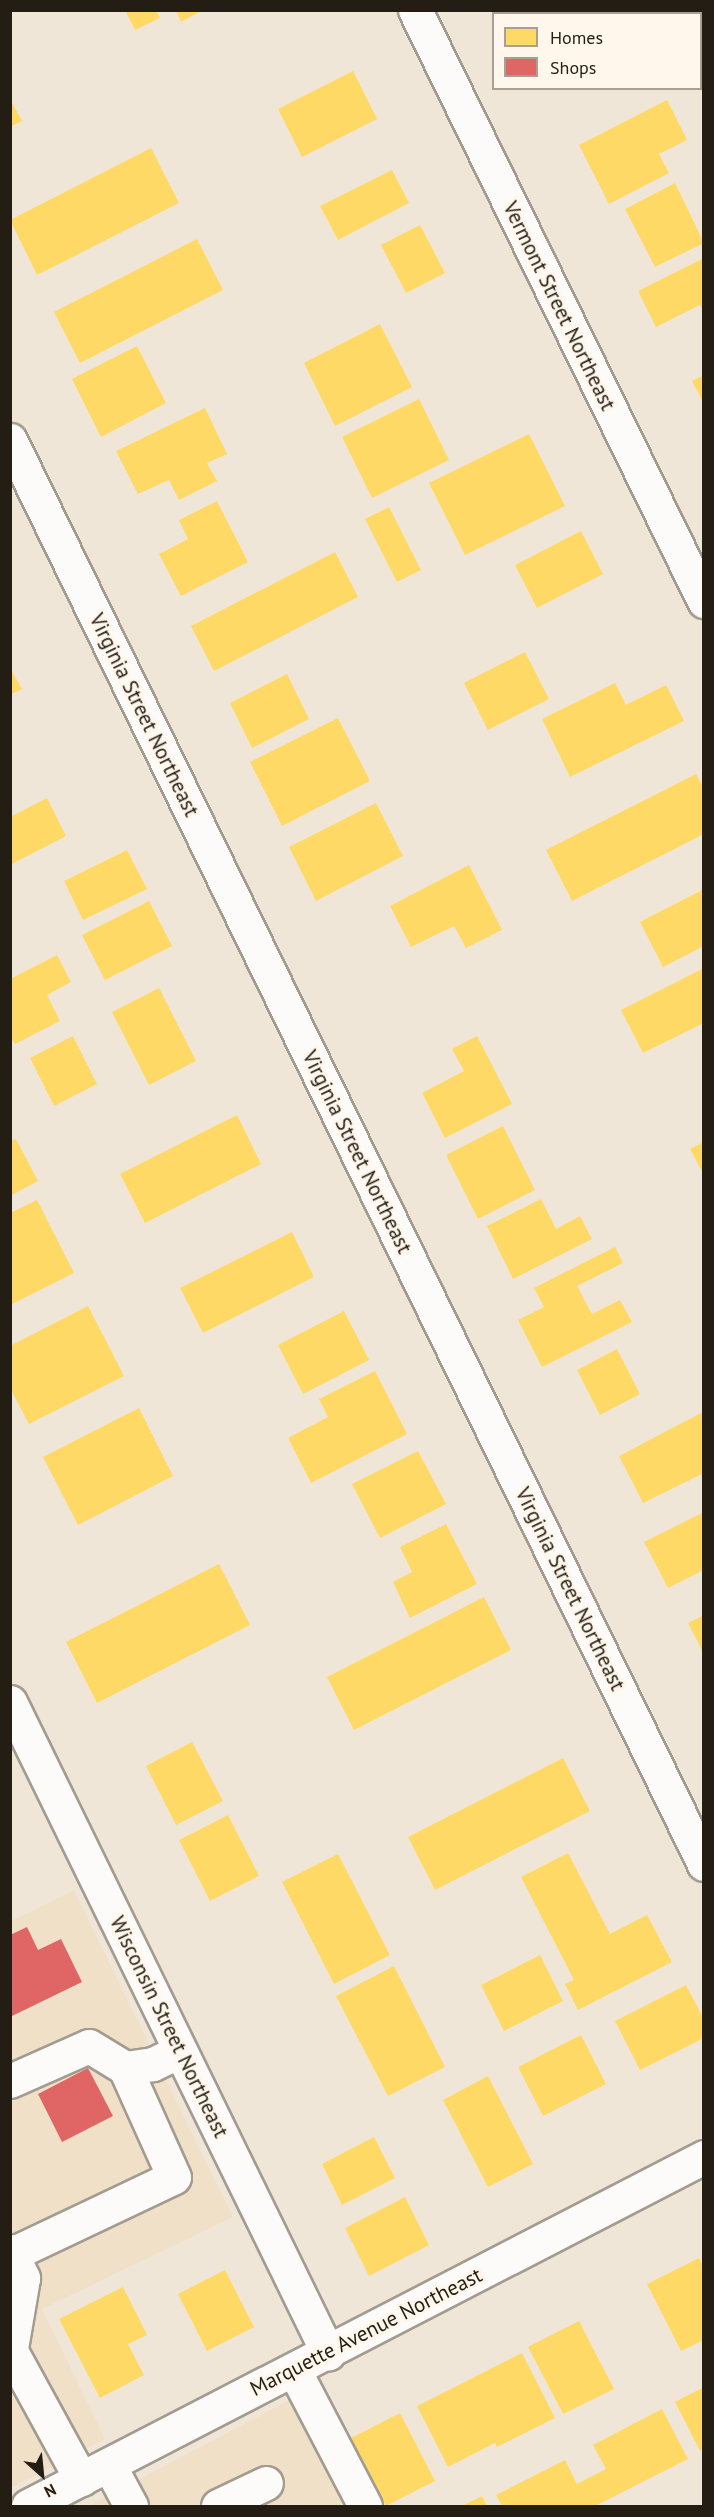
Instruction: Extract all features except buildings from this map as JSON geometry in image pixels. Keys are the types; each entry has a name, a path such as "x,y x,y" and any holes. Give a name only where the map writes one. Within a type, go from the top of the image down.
{"street":[{"name":"Vermont Street Northeast","path":"415,10 704,600"},
{"name":"Virginia Street Northeast","path":"10,440 704,1864"},
{"name":"Wisconsin Street Northeast","path":"10,1702 328,2353"},
{"path":"10,2081 88,2046 124,2068 174,2177 11,2252 23,2278 11,2354 95,2472 131,2506"},
{"path":"124,2068 153,2064 180,2051"},
{"name":"Marquette Avenue Northeast","path":"28,2506 704,2157"},
{"path":"294,2370 365,2506"},
{"path":"218,2506 266,2483"}],"shaded area":[{"path":"74,1890 233,2217 42,2309 105,2439 11,2488 11,1921"},
{"path":"318,2385 382,2506 88,2506"}]}
